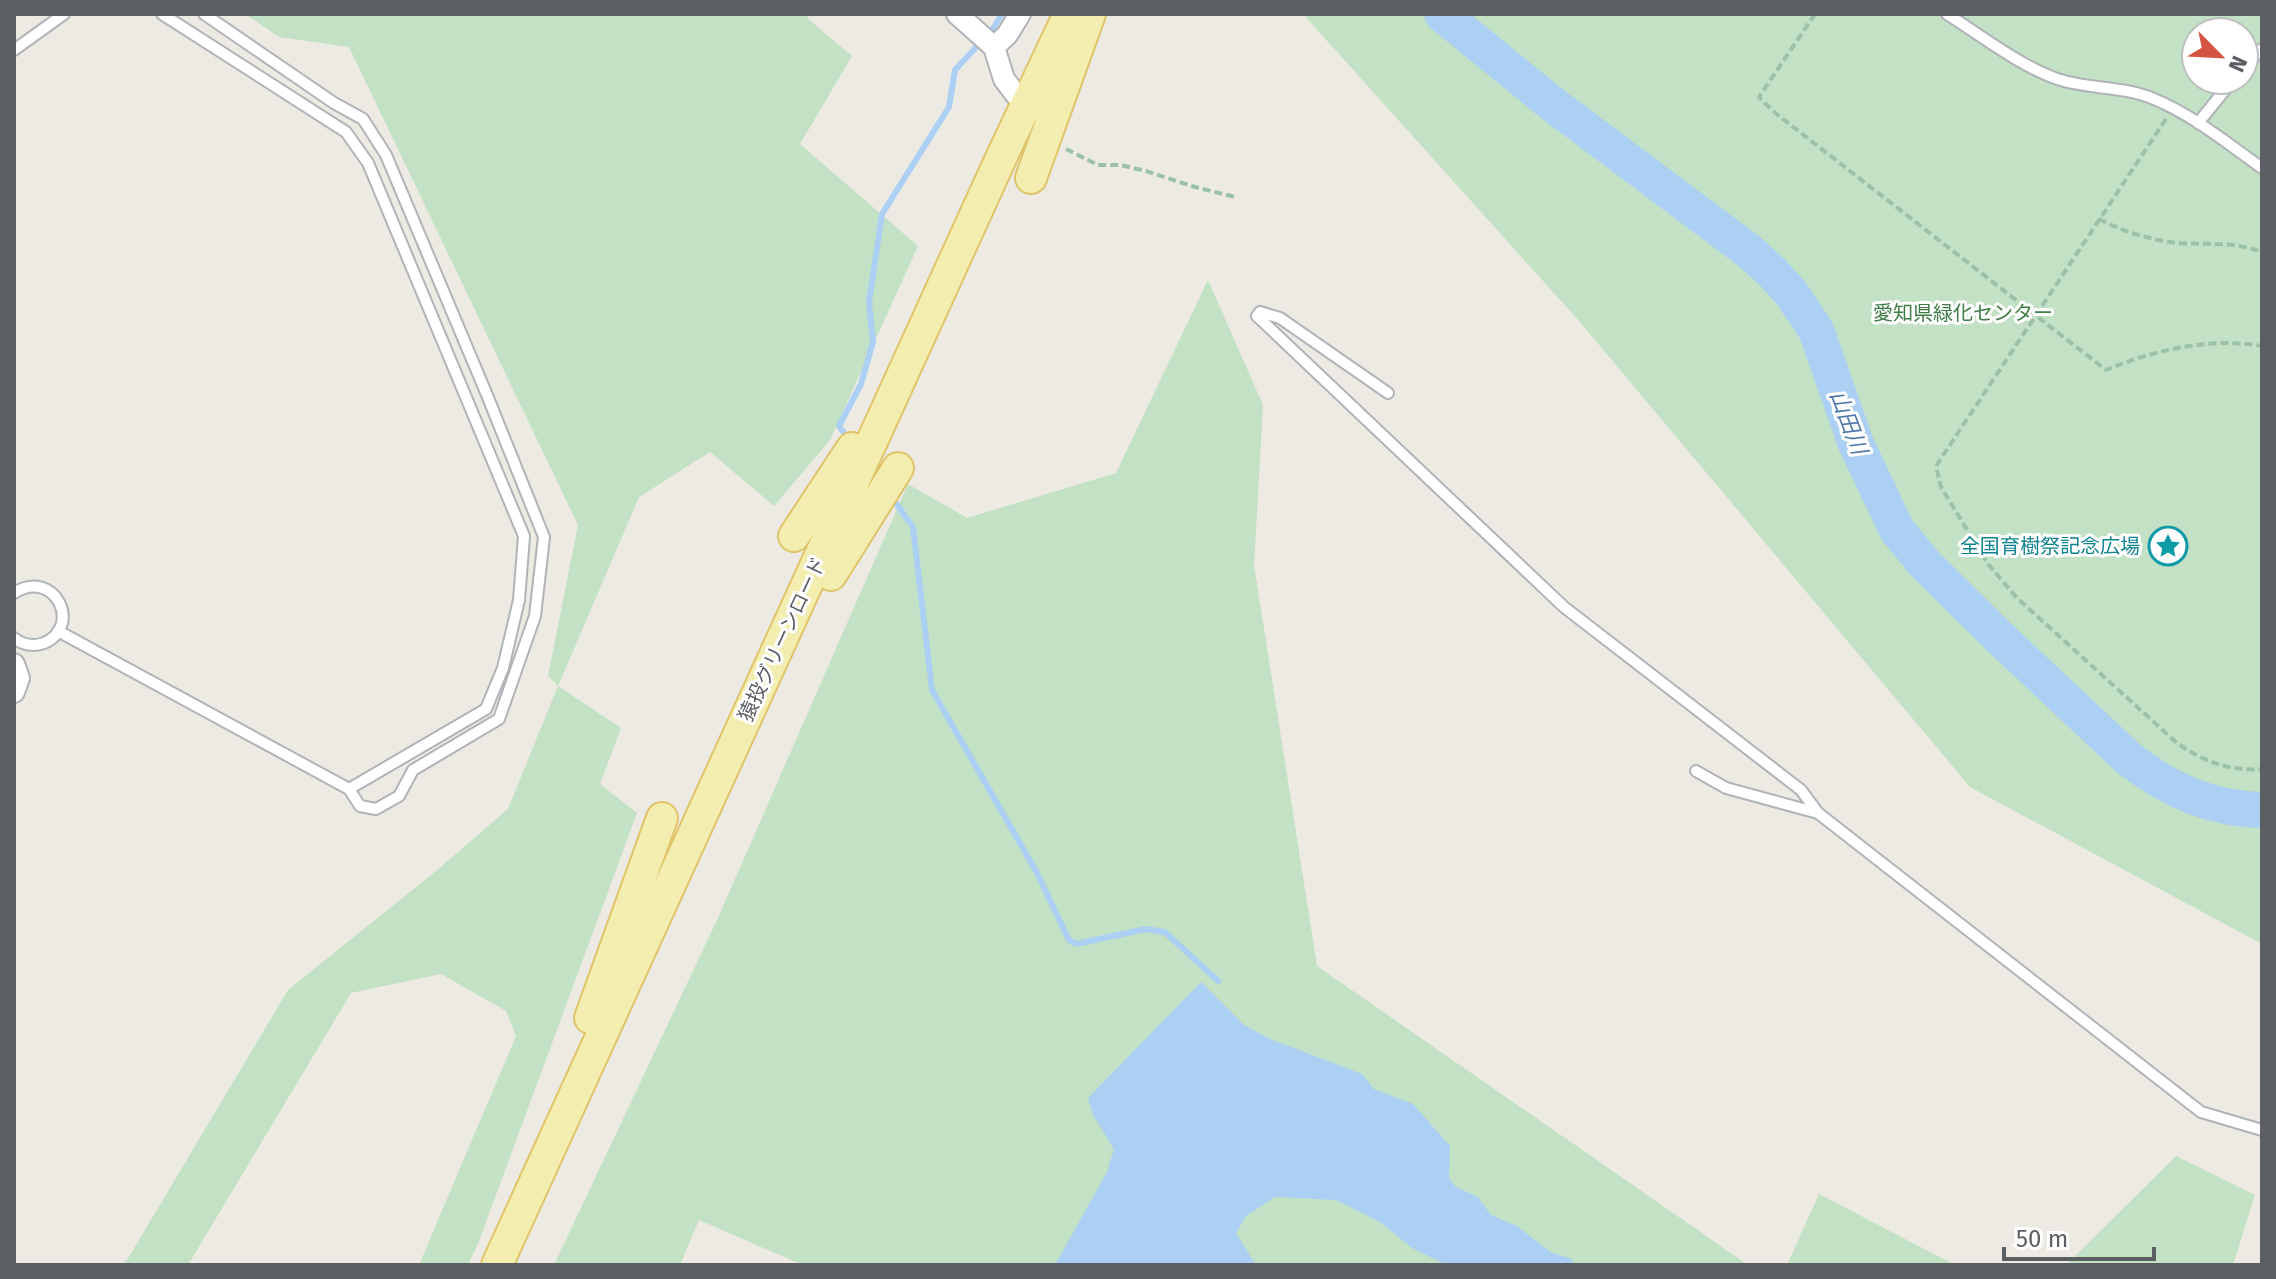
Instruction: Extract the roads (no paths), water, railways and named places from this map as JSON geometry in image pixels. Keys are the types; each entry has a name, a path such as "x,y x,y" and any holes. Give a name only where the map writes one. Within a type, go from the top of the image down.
{"main road":[{"name":"猿投グリーンロード","path":"497,1265 1069,14"},
{"path":"1031,178 1090,14"},
{"path":"794,536 865,426 975,200 1001,158"},
{"path":"641,946 669,903 813,608 854,534 898,468"},
{"path":"542,1164 598,994 662,818"}],"street":[{"path":"957,14 994,47 1004,79 1016,95"},
{"path":"994,47 1007,35 1020,14"},
{"path":"14,664 19,678 14,692"}],"lane":[{"path":"14,50 64,14"},
{"path":"162,14 346,132 368,163 524,536 519,600 503,668 486,709 349,789"},
{"path":"58,631 349,789 360,806 376,809 399,796 413,770 499,719 535,616 544,537 386,155 363,119 334,103 204,14"},
{"path":"1947,14 2024,61 2062,80 2140,94 2173,109 2262,168"},
{"path":"2198,123 2220,96"},
{"path":"1388,393 1280,318 1260,312 1257,316 1564,607 1801,790 1818,813 2201,1112 2262,1130"},
{"path":"14,593 31,585 50,591 62,607 63,617 58,631 40,645 21,643 14,638"},
{"path":"1696,771 1726,788 1818,813"}],"water":[{"path":"1201,982 1244,1025 1270,1039 1362,1074 1374,1089 1413,1104 1450,1146 1449,1178 1456,1187 1478,1197 1491,1215 1517,1226 1552,1253 1570,1258 1575,1265 1447,1265 1412,1248 1380,1222 1336,1200 1275,1197 1246,1216 1236,1233 1256,1265 1055,1265 1107,1172 1114,1149 1093,1115 1088,1098"}],"waterway":[{"path":"850,441 839,426 861,384 873,342 869,302 882,214 949,107 955,70 992,30 1002,14"},
{"name":"山田川","path":"1442,14 1551,103 1750,252 1791,293 1816,330 1856,444 1897,530 1925,564 1999,637 2129,759 2159,780 2208,802 2262,810"},
{"path":"890,495 913,527 932,690 1036,871 1069,940 1076,944 1146,929 1159,931 1166,933 1218,981"}],"place":[{"name":"全国育樹祭記念広場","path":"2168,546"}],"park label":[{"name":"愛知県緑化センター","path":"1963,313"}]}
